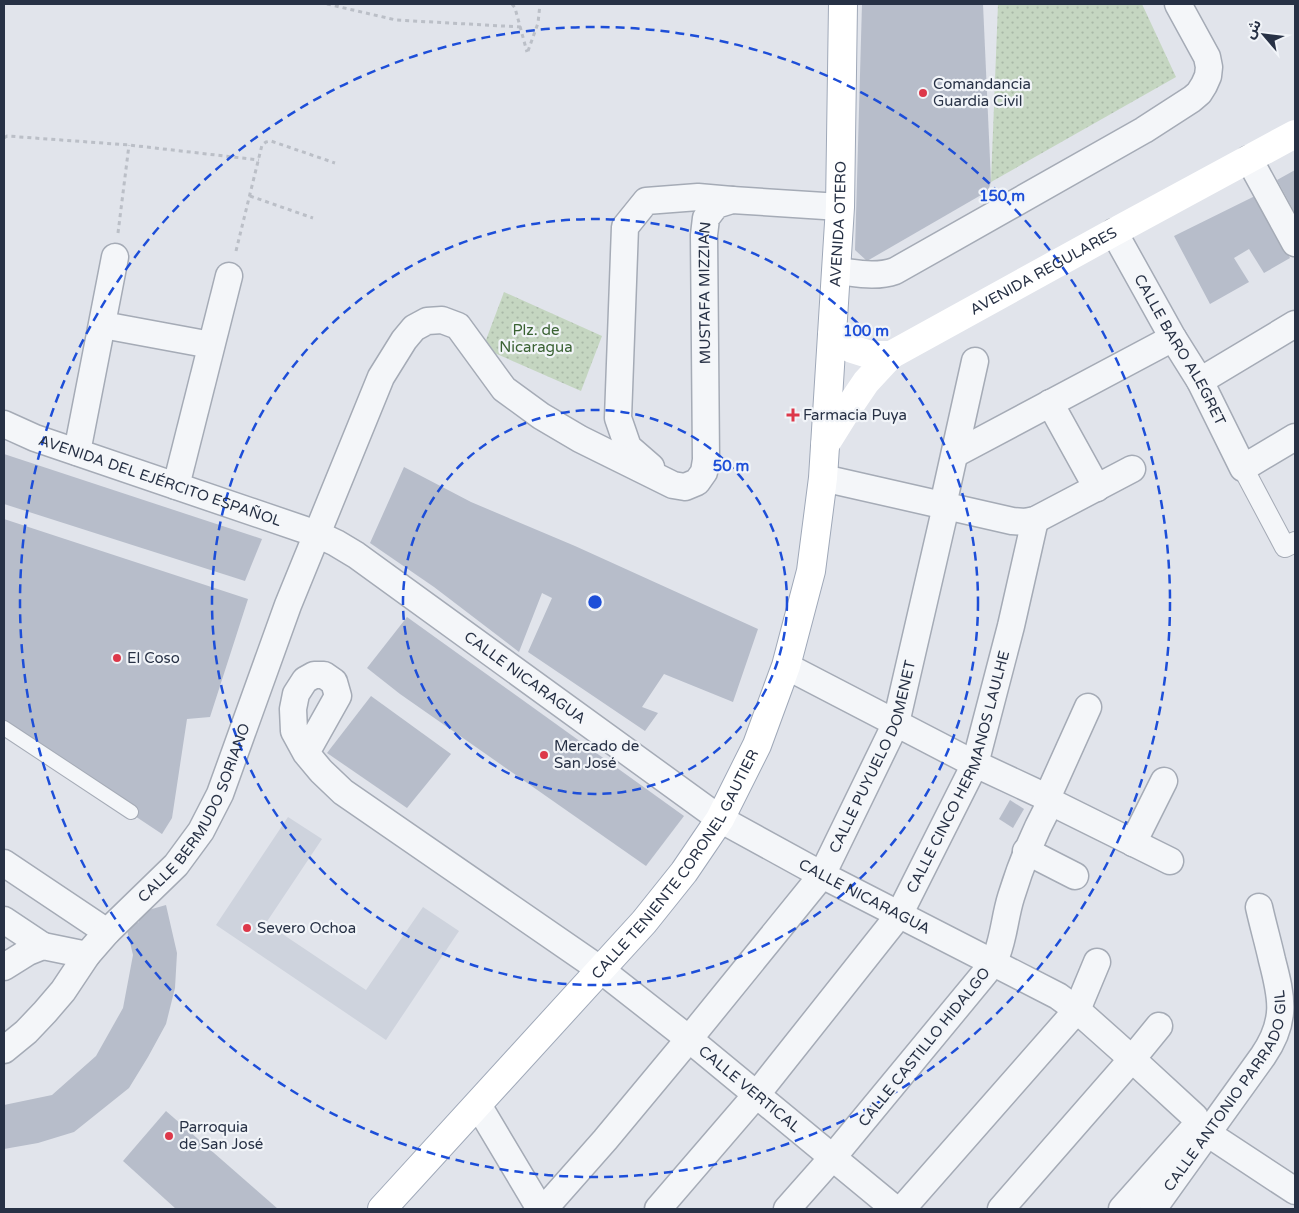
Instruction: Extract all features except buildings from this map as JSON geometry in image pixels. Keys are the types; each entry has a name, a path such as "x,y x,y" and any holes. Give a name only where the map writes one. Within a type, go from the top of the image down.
{"main road":[{"name":"AVENIDA OTERO","path":"825,445 840,207 843,4"},
{"name":"AVENIDA REGULARES","path":"825,445 866,382 891,355 1295,134"},
{"path":"832,335 852,349 871,355 891,355"},
{"name":"CALLE TENIENTE CORONEL GAUTIER","path":"382,1209 644,922 684,872 720,819 757,745 786,666 811,571 823,478 825,445"}],"street":[{"path":"836,271 873,276 895,271 1144,130 1192,100 1204,85 1209,67 1207,57 1178,4"},
{"path":"1249,159 1295,244"},
{"path":"673,485 628,446 618,418 625,227 646,201 698,197 840,207"},
{"name":"MUSTAFA MIZZIAN","path":"673,485 685,487 696,482 704,472 706,460 704,234 706,218 716,205 732,200"},
{"name":"CALLE BARO ALEGRET","path":"1114,232 1173,338 1200,381 1243,468"},
{"path":"78,452 115,257"},
{"path":"176,486 229,276"},
{"path":"316,534 381,377 404,340 414,328 427,321 442,320 458,326 504,389 540,416 580,439 673,485"},
{"path":"1200,381 1295,324"},
{"path":"103,325 212,345"},
{"path":"955,454 1173,338"},
{"name":"CALLE PUYUELO DOMENET","path":"544,1209 605,1140 822,875 896,723 946,506 945,496 975,361"},
{"path":"1050,403 1097,488"},
{"name":"AVENIDA DEL EJÉRCITO ESPAÑOL","path":"4,424 35,438 316,534"},
{"path":"1295,438 1243,468 1285,548 1295,542"},
{"path":"823,478 1012,521 1025,522 1035,520 1132,470"},
{"name":"CALLE CINCO HERMANOS LAULHE","path":"658,1209 757,1094 899,915 975,764 1011,626 1035,520"},
{"name":"CALLE NICARAGUA","path":"316,534 356,555 720,819 822,875 1058,996 1077,1010 1132,1059 1200,1124 1295,1191"},
{"name":"CALLE BERMUDO SORIANO","path":"4,1050 26,1032 45,1012 63,991 87,955 106,932 176,865 201,831 220,794 288,605 316,534"},
{"path":"786,666 975,764 1170,861"},
{"name":"CALLE CASTILLO HIDALGO","path":"787,1209 833,1157 986,974 993,963 997,956 1008,908 1026,851 1049,804 1048,800 1088,707"},
{"name":"CALLE VERTICAL","path":"306,753 321,771 343,792 601,970 757,1094 895,1209"},
{"path":"1133,843 1164,781"},
{"path":"1026,851 1075,876"},
{"path":"4,863 106,932"},
{"name":"CALLE ANTONIO PARRADO GIL","path":"1153,1209 1200,1124 1270,1046 1276,1035 1281,1006 1279,989 1259,907"},
{"path":"4,920 43,946 87,955"},
{"path":"6,962 43,946"},
{"path":"902,1209 1077,1010 1097,962"},
{"path":"1001,1209 1159,1026"},
{"path":"478,1105 540,1209"},
{"path":"1122,1209 1195,1127 1195,1117 1200,1124"}],"lane":[{"path":"4,728 131,812"}],"path":[{"path":"327,4 396,20 521,27"},
{"path":"512,4 521,27 527,52 538,23 540,4"},
{"path":"4,138 7,136 129,145 259,160"},
{"path":"229,276 262,145 271,141 334,163"},
{"path":"115,257 129,145"},
{"path":"250,196 314,218"}],"shaded area":[{"name":"Severo Ochoa","path":"288,817 322,839 266,923 366,990 423,907 459,931 386,1040 216,925"}],"green space":[{"path":"998,4 1142,4 1176,77 991,182"},
{"name":"Plz. de Nicaragua","path":"504,292 602,336 581,391 483,348"}],"place":[{"name":"Comandancia Guardia Civil","path":"923,93"},
{"name":"Farmacia Puya","path":"793,415"},
{"name":"El Coso","path":"117,658"},
{"name":"Mercado de San José","path":"544,755"},
{"name":"Severo Ochoa","path":"247,928"},
{"name":"Parroquia de San José","path":"169,1136"}]}
